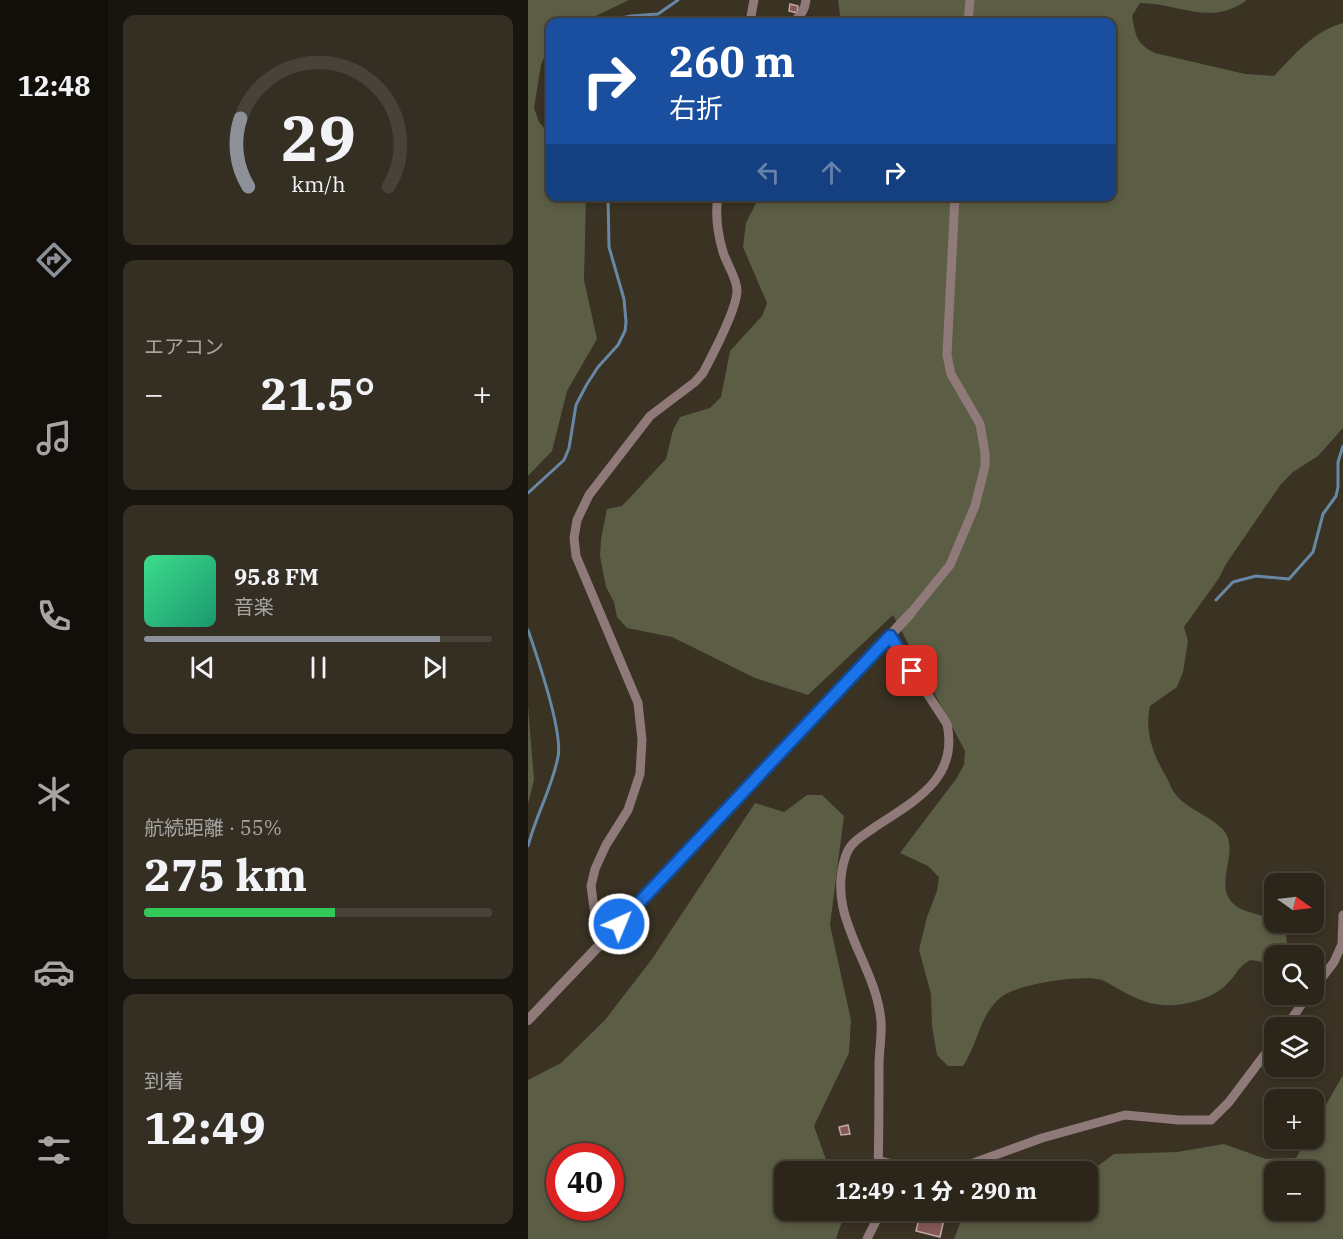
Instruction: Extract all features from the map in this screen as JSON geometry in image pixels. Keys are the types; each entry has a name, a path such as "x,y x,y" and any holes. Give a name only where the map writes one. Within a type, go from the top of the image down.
{"street":[{"path":"751,18 754,0"},
{"path":"797,18 805,9 806,0"},
{"path":"968,18 970,0"},
{"path":"607,936 595,915 591,886 602,853 628,810 640,774 642,740 638,703 576,556 574,538 577,520 589,495 626,446 650,416 703,373 736,300 736,284 723,251 718,224 718,201"},
{"path":"528,1020 890,636 950,565 975,506 985,466 980,424 951,374 947,355 955,201"},
{"path":"879,1161 881,1021 870,976 854,944 841,905 841,880 850,846 932,785 943,770 950,736 947,724 890,636"},
{"path":"1324,975 1334,962 1342,944 1343,915"},
{"path":"979,1161 1042,1138 1125,1115 1179,1120 1211,1120 1229,1102 1264,1056"},
{"path":"867,1239 876,1221"}],"green space":[{"path":"528,0 629,0 591,18 546,18 546,53 541,65 534,108 539,122 546,130 546,201 586,201 584,280 597,339 567,391 552,451 528,476"},
{"path":"838,0 1247,0 1234,8 1207,13 1140,3 1132,16 1140,42 1155,53 1245,74 1274,76 1314,38 1343,23 1343,428 1318,456 1293,472 1281,484 1226,564 1219,578 1184,627 1188,641 1183,672 1177,687 1150,706 1148,716 1149,735 1158,762 1174,793 1188,806 1220,826 1225,832 1230,850 1225,880 1229,898 1239,908 1264,916 1264,933 1285,933 1286,945 1264,945 1264,962 1250,960 1220,990 1204,998 1179,1005 1146,1002 1102,980 1092,978 1065,979 1019,988 1000,998 987,1013 963,1066 948,1066 937,1055 932,1026 931,994 919,950 939,877 928,866 900,853 956,779 964,765 965,751 893,615 808,695 755,678 672,637 627,628 617,617 614,602 606,587 600,556 601,539 607,509 622,506 666,459 673,430 680,417 710,408 721,397 730,351 762,316 767,303 743,247 746,223 757,201 1116,201 1116,18 840,18"},
{"path":"528,706 534,780 528,804"},
{"path":"807,795 822,795 844,816 830,925 851,1020 849,1053 814,1126 826,1161 774,1161 774,1221 842,1221 836,1239 528,1239 528,1080 561,1063 605,1020 652,959 755,803 784,812"},
{"path":"1343,1075 1343,1239 954,1239 961,1221 1098,1221 1098,1166 1114,1154 1177,1152 1224,1144 1266,1159 1296,1158 1301,1149 1324,1149 1324,1108"}],"building":[{"path":"790,4 798,6 797,13 789,11"},
{"path":"848,1125 850,1134 841,1135 839,1127"},
{"path":"918,1221 944,1221 940,1237 916,1231"}],"waterway":[{"path":"622,18 658,14 678,0"},
{"path":"528,493 564,460 569,448 576,405 598,367 618,345 625,331 624,299 609,247 608,201"},
{"path":"1216,600 1233,582 1256,576 1289,579 1313,552 1323,514 1336,496 1338,462 1343,446"},
{"path":"528,630 548,694 559,746 548,791 528,846"}],"route":[{"path":"619,924 890,636 912,671"}]}
